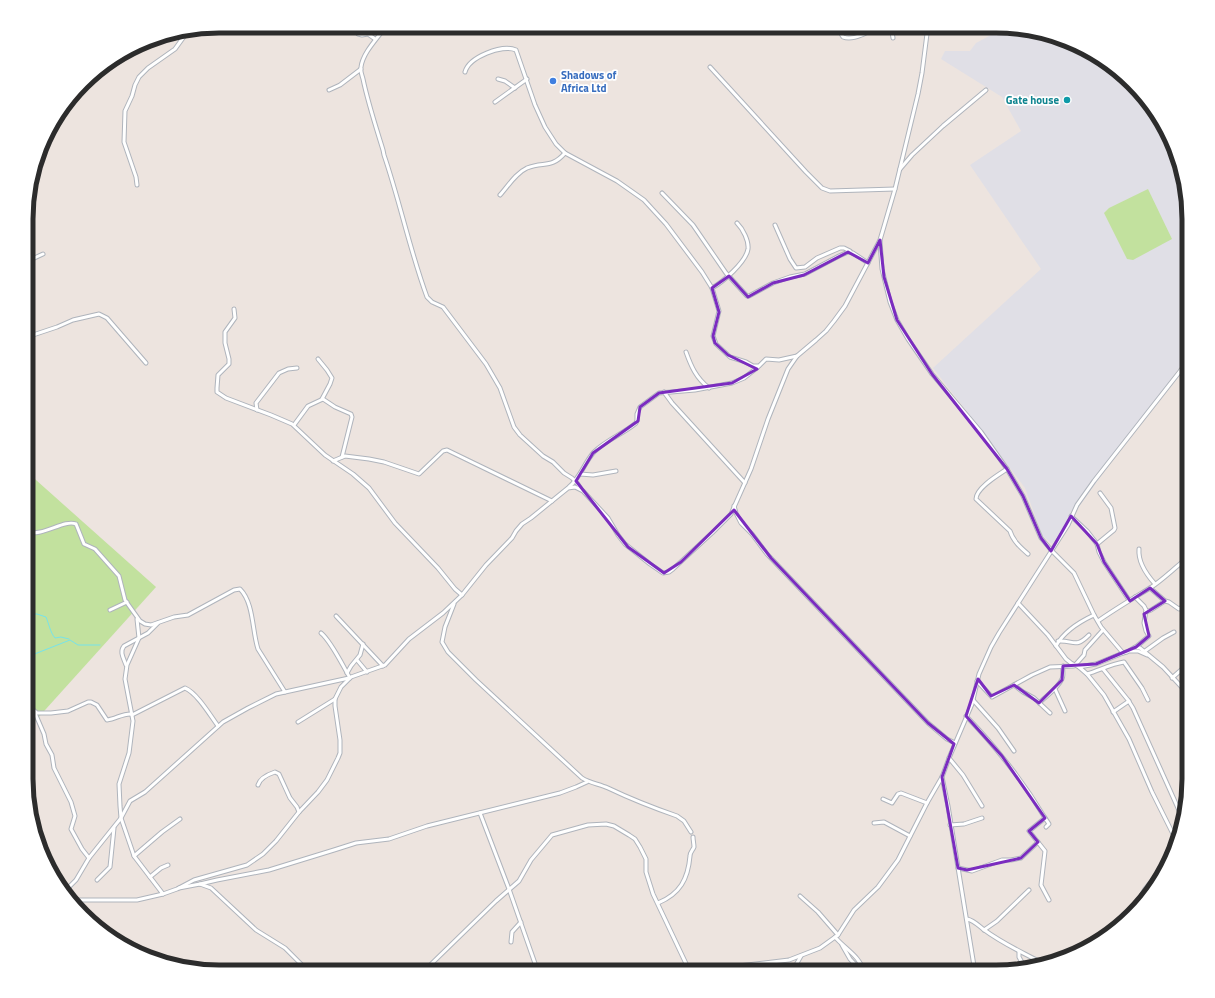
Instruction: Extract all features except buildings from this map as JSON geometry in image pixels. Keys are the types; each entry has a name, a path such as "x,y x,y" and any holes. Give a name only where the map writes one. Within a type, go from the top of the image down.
{"street":[{"path":"358,33 362,35 368,34 375,39"},
{"path":"381,33 375,39 363,59 361,69 364,88 410,245 427,297 432,302 443,307 486,364 500,388 513,424 520,435 537,451 576,481 581,489 608,518 625,544 650,564 663,572 669,572 681,562 731,514 751,469 765,426 790,365 797,356 816,340 834,321 845,306 880,240 895,188 922,72 927,33"},
{"path":"840,33 843,37 849,38 864,33"},
{"path":"892,33 893,38"},
{"path":"137,185 136,177 124,142 125,112 139,77 148,68 175,49 184,37"},
{"path":"465,72 468,64 481,56 499,50 514,49 517,51 535,105 545,127 556,144 565,153 617,181 644,200 666,224 702,272 712,288 719,311 713,336 716,344 730,356 753,366 759,366"},
{"path":"710,67 824,190 895,188"},
{"path":"329,90 340,85 361,69"},
{"path":"498,78 515,88"},
{"path":"495,102 527,79"},
{"path":"899,171 918,149 986,90"},
{"path":"500,195 524,170 533,166 554,163 558,161 565,153"},
{"path":"662,193 693,225 729,276 748,296 774,283 790,277 805,274 850,251"},
{"path":"712,288 729,276 740,263 748,250 744,234 737,223"},
{"path":"775,225 790,259 796,268 806,267 817,258 840,248 850,251 868,263"},
{"path":"880,240 884,277 890,302 897,320 908,339 932,374 981,432 1007,469 1023,496 1038,534 1052,551 1074,573 1094,615 1103,630 1123,653"},
{"path":"33,259 43,254"},
{"path":"234,309 235,318 225,332 229,362 228,366 218,375 217,391 219,394 290,422 322,453 357,477 372,491 395,523 462,595"},
{"path":"33,335 77,319 99,314 107,318 146,364"},
{"path":"686,352 696,375 709,388"},
{"path":"68,888 76,880 89,858 121,818 130,802 150,787 218,726 238,713 265,699 285,692 350,678 383,666 409,639 462,595 484,568 512,538 520,525 531,518 576,481 596,450 637,422 637,414 640,407 656,395 664,392 695,390 732,383 740,380 752,372 766,359 780,360 797,356"},
{"path":"294,425 308,406 322,399 330,384 332,378 318,359"},
{"path":"257,410 256,403 278,374 288,369 297,368"},
{"path":"747,965 789,960 820,948 837,936 854,910 871,895 895,866 942,777 973,700 977,681 991,647 1068,525 1076,505 1181,370"},
{"path":"664,392 745,483"},
{"path":"322,399 352,415 342,457"},
{"path":"333,461 336,461 342,457 374,460 419,474 443,451 447,450 552,501"},
{"path":"1007,469 977,493 976,499 1010,531 1018,545 1028,554"},
{"path":"580,474 593,475 616,471"},
{"path":"568,488 575,487 581,489"},
{"path":"1097,544 1115,528 1110,508 1100,493"},
{"path":"734,506 742,523 770,558 928,723 947,739 955,742"},
{"path":"1071,516 1087,531 1097,544 1104,562 1129,600"},
{"path":"33,533 69,523 76,524 84,544 95,549 119,576 126,602 143,624 147,625 178,616 188,616 234,590 240,589 246,598 253,620 258,649 285,692"},
{"path":"1139,549 1139,559 1155,584"},
{"path":"1098,621 1150,588 1182,563"},
{"path":"1150,588 1165,601 1179,609 1182,607"},
{"path":"977,681 992,697 1014,684 1050,667 1096,664 1130,651 1149,636 1144,623 1146,612 1144,606 1135,597"},
{"path":"1146,612 1165,601"},
{"path":"110,610 126,602"},
{"path":"454,603 442,637 442,642 448,652 576,774 587,782 600,785 634,800 677,816 684,821 691,832"},
{"path":"1018,603 1054,642 1068,661 1077,665 1087,674 1104,695 1129,739 1152,792 1173,835"},
{"path":"1056,646 1071,628 1094,615"},
{"path":"336,616 383,666"},
{"path":"137,617 138,638 127,665 125,679 133,721 131,744 119,784 121,818 134,856 163,894"},
{"path":"127,665 122,654 122,648 151,631 160,622"},
{"path":"1077,665 1086,650 1103,630"},
{"path":"1145,651 1174,632"},
{"path":"321,634 331,646 350,678"},
{"path":"1054,642 1059,641 1078,643 1083,641 1089,634"},
{"path":"347,673 360,655 363,644"},
{"path":"1136,647 1145,651 1163,667 1182,688"},
{"path":"1130,651 1141,652 1149,655"},
{"path":"357,660 367,672"},
{"path":"1087,674 1103,669 1112,664 1124,663 1142,688 1148,700"},
{"path":"1039,703 1063,678 1063,666"},
{"path":"1103,669 1129,701 1140,722 1179,810"},
{"path":"1172,678 1182,670"},
{"path":"177,889 194,880 247,865 258,858 273,844 322,787 340,753 335,699 341,687 350,678"},
{"path":"1014,684 1023,692 1034,698 1050,713"},
{"path":"36,713 65,712 89,701 97,705 107,720 126,714 132,715 185,688 200,702 218,726"},
{"path":"1055,688 1065,711"},
{"path":"298,722 335,699"},
{"path":"973,700 998,728 1014,751"},
{"path":"1113,712 1129,701"},
{"path":"33,710 36,713 46,744 52,755 54,768 71,802 75,816 71,829 82,849 89,858"},
{"path":"966,716 1006,762 1036,802 1045,818 1049,821 1049,824 1046,827"},
{"path":"949,758 982,806"},
{"path":"258,785 259,781 269,774 276,772 279,774 290,798 299,812"},
{"path":"942,777 974,965"},
{"path":"78,900 141,900 177,889 269,870 356,843 389,839 427,826 560,793 587,782"},
{"path":"883,799 892,803 898,794 901,793 927,803"},
{"path":"480,813 536,965"},
{"path":"950,825 964,824 982,818"},
{"path":"1045,818 1029,831 1045,853 1041,885 1050,900"},
{"path":"134,856 180,819"},
{"path":"874,823 884,822 910,836"},
{"path":"430,965 519,881 531,860 552,835 588,825 609,824 629,834 635,839 640,847 646,859 645,868 653,894 687,965"},
{"path":"97,880 112,863 114,827"},
{"path":"658,903 672,896 682,885 690,861 690,853 694,847 693,837"},
{"path":"958,868 972,871 999,861 1021,858 1038,842"},
{"path":"150,877 161,868 168,865"},
{"path":"1145,890 1156,874"},
{"path":"200,884 211,888 256,930 285,948 302,965"},
{"path":"984,930 997,921 1029,890"},
{"path":"800,896 818,912 837,936 850,959 856,965"},
{"path":"967,919 971,920 1000,942 1036,960"},
{"path":"511,942 512,932 521,922"},
{"path":"841,943 859,960 862,965"},
{"path":"1019,952 1019,957 1022,963"},
{"path":"796,965 801,956"}],"highlighted area":[{"path":"880,240 884,277 897,320 932,374 1007,469 1023,496 1041,538 1051,551 1071,516 1097,544 1104,562 1130,601 1150,588 1165,601 1144,614 1149,636 1136,647 1096,664 1063,666 1062,680 1039,703 1014,685 991,696 978,679 966,716 1002,756 1045,818 1029,831 1038,842 1021,858 967,870 958,868 942,777 954,744 928,723 771,558 734,510 681,562 664,573 628,547 576,481 593,453 638,421 640,407 659,393 732,383 757,369 728,355 715,343 713,336 719,312 712,288 729,276 748,297 773,283 804,275 848,252 868,263"}],"shaded area":[{"path":"995,33 1008,33 1044,39 1078,52 1099,64 1119,79 1136,96 1151,116 1163,137 1176,171 1182,207 1182,364 1052,544 1042,535 1025,488 933,368 1041,269 970,165 1021,131 1002,97 941,59 945,51 970,51 976,43"}],"green space":[{"path":"1148,189 1172,239 1133,260 1127,259 1104,213 1109,208"},
{"path":"33,477 156,587 33,723"}],"waterway":[{"path":"33,614 46,617 55,638 61,637 69,639"},
{"path":"33,655 70,640 78,645 100,645"}],"place":[{"name":"Shadows of Africa Ltd","path":"553,81"},
{"name":"Gate house","path":"1067,100"}]}
